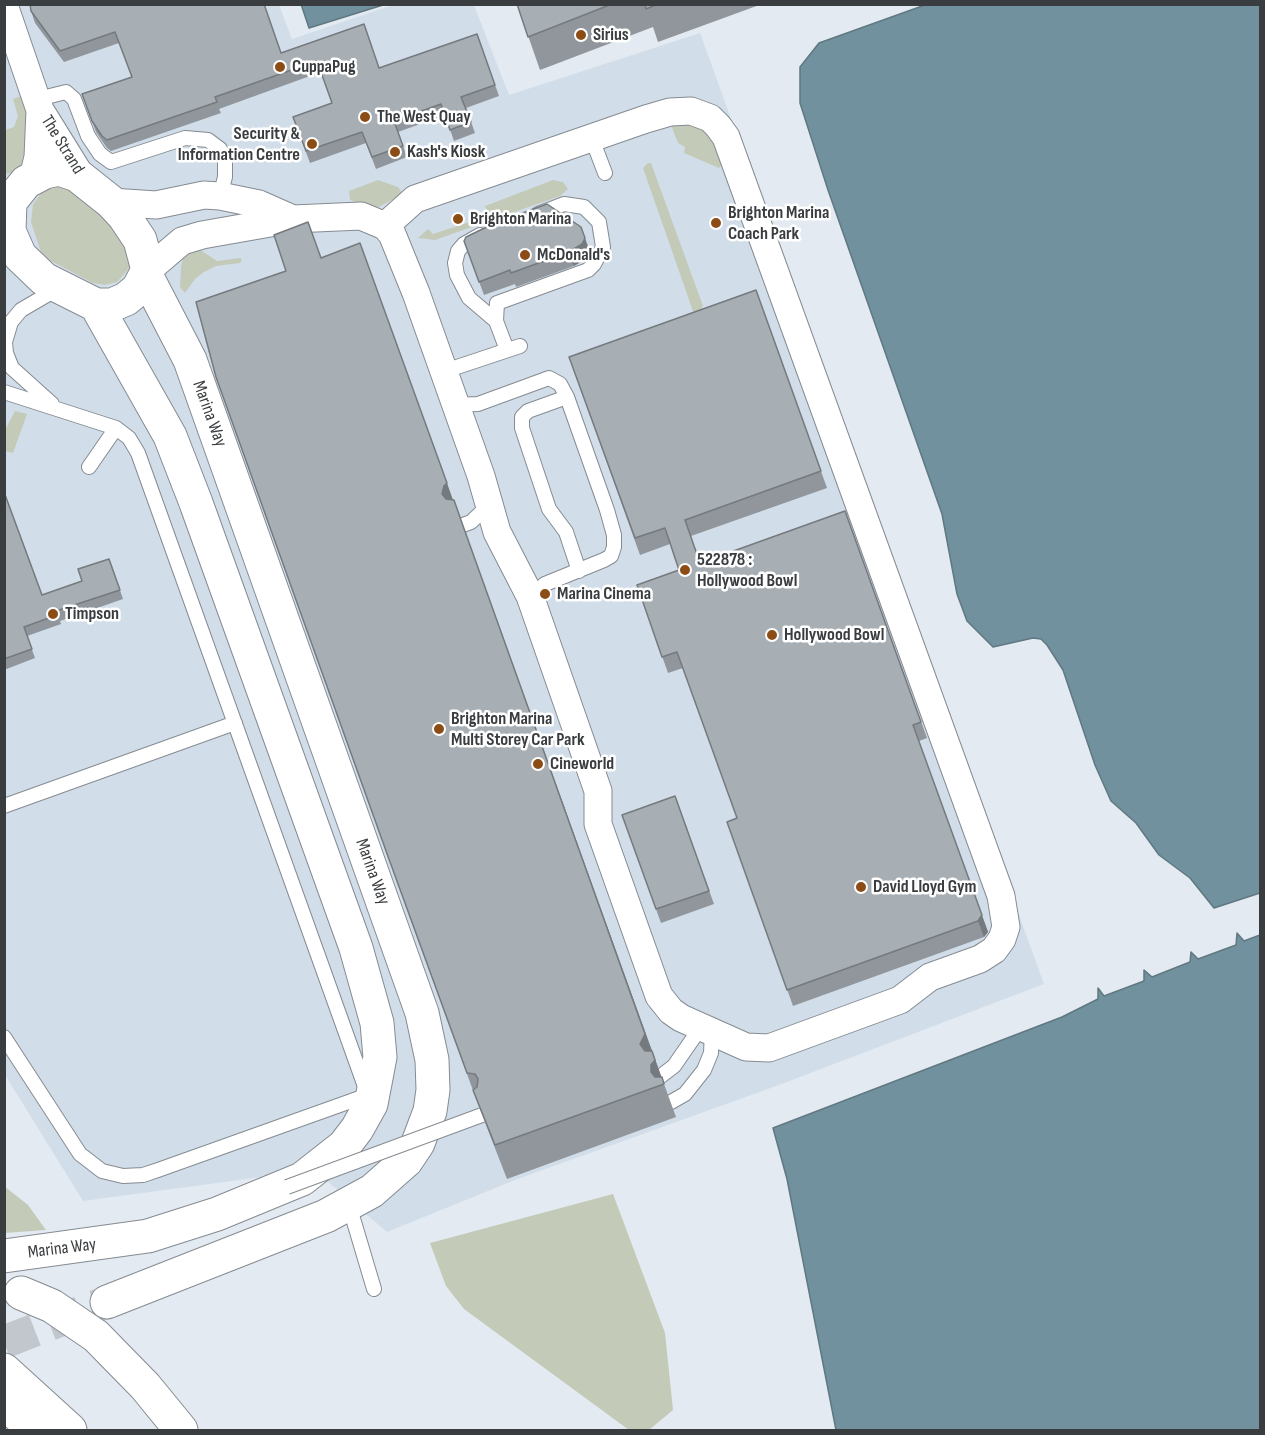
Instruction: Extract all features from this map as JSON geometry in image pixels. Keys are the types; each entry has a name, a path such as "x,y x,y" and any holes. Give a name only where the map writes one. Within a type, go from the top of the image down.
{"street":[{"name":"The Strand","path":"4,4 39,104 84,181"},
{"name":"The Strand","path":"33,178 38,158 39,104"},
{"path":"147,272 140,240 124,216 111,202 84,181 69,171 59,169 33,178 20,187 7,219 25,264 59,288 96,305 112,305 126,299 138,289 147,272 165,253 192,238 293,219 361,216 385,226 397,244 481,476 497,532 530,596 598,791 598,824 659,996 671,1011 746,1047 769,1048 900,1000 930,977 980,959 994,950 1005,934 1007,919 1001,896 726,137 710,118 700,113 681,110 646,119 441,189 415,200 385,226"},
{"path":"111,202 156,205 204,195 220,196 259,204 293,219"},
{"name":"Marina Way","path":"107,1302 349,1205 384,1181 406,1161 418,1143 430,1111 432,1060 422,1013 189,360 147,272"},
{"name":"Marina Way","path":"4,1256 148,1236 217,1214 287,1187 344,1146 365,1116 374,1091 380,1057 377,1023 356,948 200,514 170,436 96,305"},
{"path":"21,1293 52,1306 96,1336 146,1386 181,1431"},
{"path":"4,1370 70,1431"},
{"path":"4,1402 34,1431"}],"lane":[{"path":"39,104 66,92 74,99 88,136 100,154 111,162 185,138 208,140 220,150 225,161 220,196"},
{"path":"592,139 605,173"},
{"path":"496,321 496,303 588,270 603,247 599,222 584,207 564,204 528,217"},
{"path":"442,368 457,368 514,348 496,321 469,298 460,284 455,263 464,244 496,228"},
{"path":"54,406 12,368 6,353 5,342 11,322 21,310 59,288"},
{"path":"455,405 478,404 549,378 560,384 567,397 614,535 611,556 545,585 530,596"},
{"path":"4,392 54,406 116,428 129,438 140,459 368,1095 143,1175 123,1176 102,1170 80,1154 4,1037"},
{"path":"567,397 528,411 522,417 522,428 549,509 566,532 579,571"},
{"path":"89,467 116,428"},
{"path":"462,525 471,522 488,506"},
{"path":"4,806 235,723"},
{"path":"661,1076 674,1066 706,1029"},
{"path":"671,1102 685,1094 705,1070 711,1053 706,1029"},
{"path":"287,1187 482,1115"},
{"path":"349,1205 374,1289"}],"shaded area":[{"name":"Brighton Marina","path":"5,5 279,5 292,39 393,5 474,5 509,95 700,33 1044,984 779,1085 515,1180 387,1232 314,1170 83,1201 5,1075"}],"green space":[{"path":"21,96 27,115 27,160 15,172 5,174 5,130 14,127 18,116 13,99"},
{"path":"691,120 711,135 722,164 719,168 684,153 685,147 678,143 671,125"},
{"path":"651,163 703,306 695,317 643,168"},
{"path":"378,180 398,187 403,194 375,209 350,200 349,191"},
{"path":"553,180 563,182 568,189 560,196 435,240 418,238 428,229 433,234 488,216 485,206"},
{"path":"58,186 70,187 119,227 131,266 117,282 105,285 93,283 51,261 41,252 31,222 33,204 42,192"},
{"path":"196,247 217,261 240,258 242,260 240,263 216,266 204,272 195,279 185,293 180,287 184,253"},
{"path":"15,411 27,414 13,453 5,451 5,430"},
{"path":"4,1186 28,1205 46,1230 5,1233"},
{"path":"613,1194 665,1333 673,1410 649,1430 629,1430 464,1309 446,1286 430,1243"}],"water":[{"path":"301,4 383,4 383,5 309,28"},
{"path":"925,5 1260,5 1260,893 1214,908 1190,878 1159,855 1136,823 1111,801 1095,765 1063,670 1047,645 1041,639 1033,638 993,647 967,621 957,594 942,514 828,190 800,103 800,67 819,43"},
{"path":"1237,933 1244,941 1260,935 1260,1430 836,1430 787,1179 773,1128 1062,1017 1098,999 1098,988 1104,996 1144,981 1144,970 1152,977 1190,962 1191,952 1198,959 1236,945"}],"building":[{"path":"30,4 264,4 281,53 364,24 379,68 477,34 495,85 461,97 471,122 450,130 441,104 394,121 403,146 372,157 362,132 306,151 293,117 332,103 317,61 215,97 217,102 107,140 92,121 82,94 132,77 115,32 60,51 31,11"},
{"path":"517,4 612,4 528,37"},
{"path":"645,4 658,4 646,9"},
{"name":"McDonald's","path":"547,204 581,227 585,238 582,244 569,252 479,282 464,241 466,237 495,223"},
{"name":"Brighton Marina Multi Storey Car Park","path":"308,222 321,258 360,243 447,483 442,494 446,499 454,500 645,1034 640,1044 645,1051 652,1051 655,1060 651,1065 651,1072 655,1077 662,1077 664,1084 495,1145 473,1090 477,1087 478,1079 475,1074 467,1073 216,377 196,302 286,271 274,235"},
{"path":"756,290 821,471 685,520 700,563 845,511 921,722 913,725 982,915 978,921 787,990 727,822 737,818 677,652 662,657 637,585 679,570 665,528 635,538 569,357"},
{"path":"4,492 42,595 82,581 78,569 109,559 120,590 56,611 57,615 24,627 32,649 4,659"},
{"path":"675,796 709,891 656,909 622,815"}],"tunnel":[{"path":"4,1342 107,1302"}],"place":[{"name":"Sirius","path":"581,35"},
{"name":"CuppaPug","path":"280,67"},
{"name":"The West Quay","path":"365,117"},
{"name":"Security & Information Centre","path":"312,144"},
{"name":"Kash's Kiosk","path":"395,152"},
{"name":"Brighton Marina","path":"458,219"},
{"name":"Brighton Marina Coach Park","path":"716,223"},
{"name":"McDonald's","path":"525,255"},
{"name":"522878 : Hollywood Bowl","path":"685,570"},
{"name":"Marina Cinema","path":"545,594"},
{"name":"Timpson","path":"53,614"},
{"name":"Hollywood Bowl","path":"772,635"},
{"name":"Brighton Marina Multi Storey Car Park","path":"439,729"},
{"name":"Cineworld","path":"538,764"},
{"name":"David Lloyd Gym","path":"861,887"}]}
